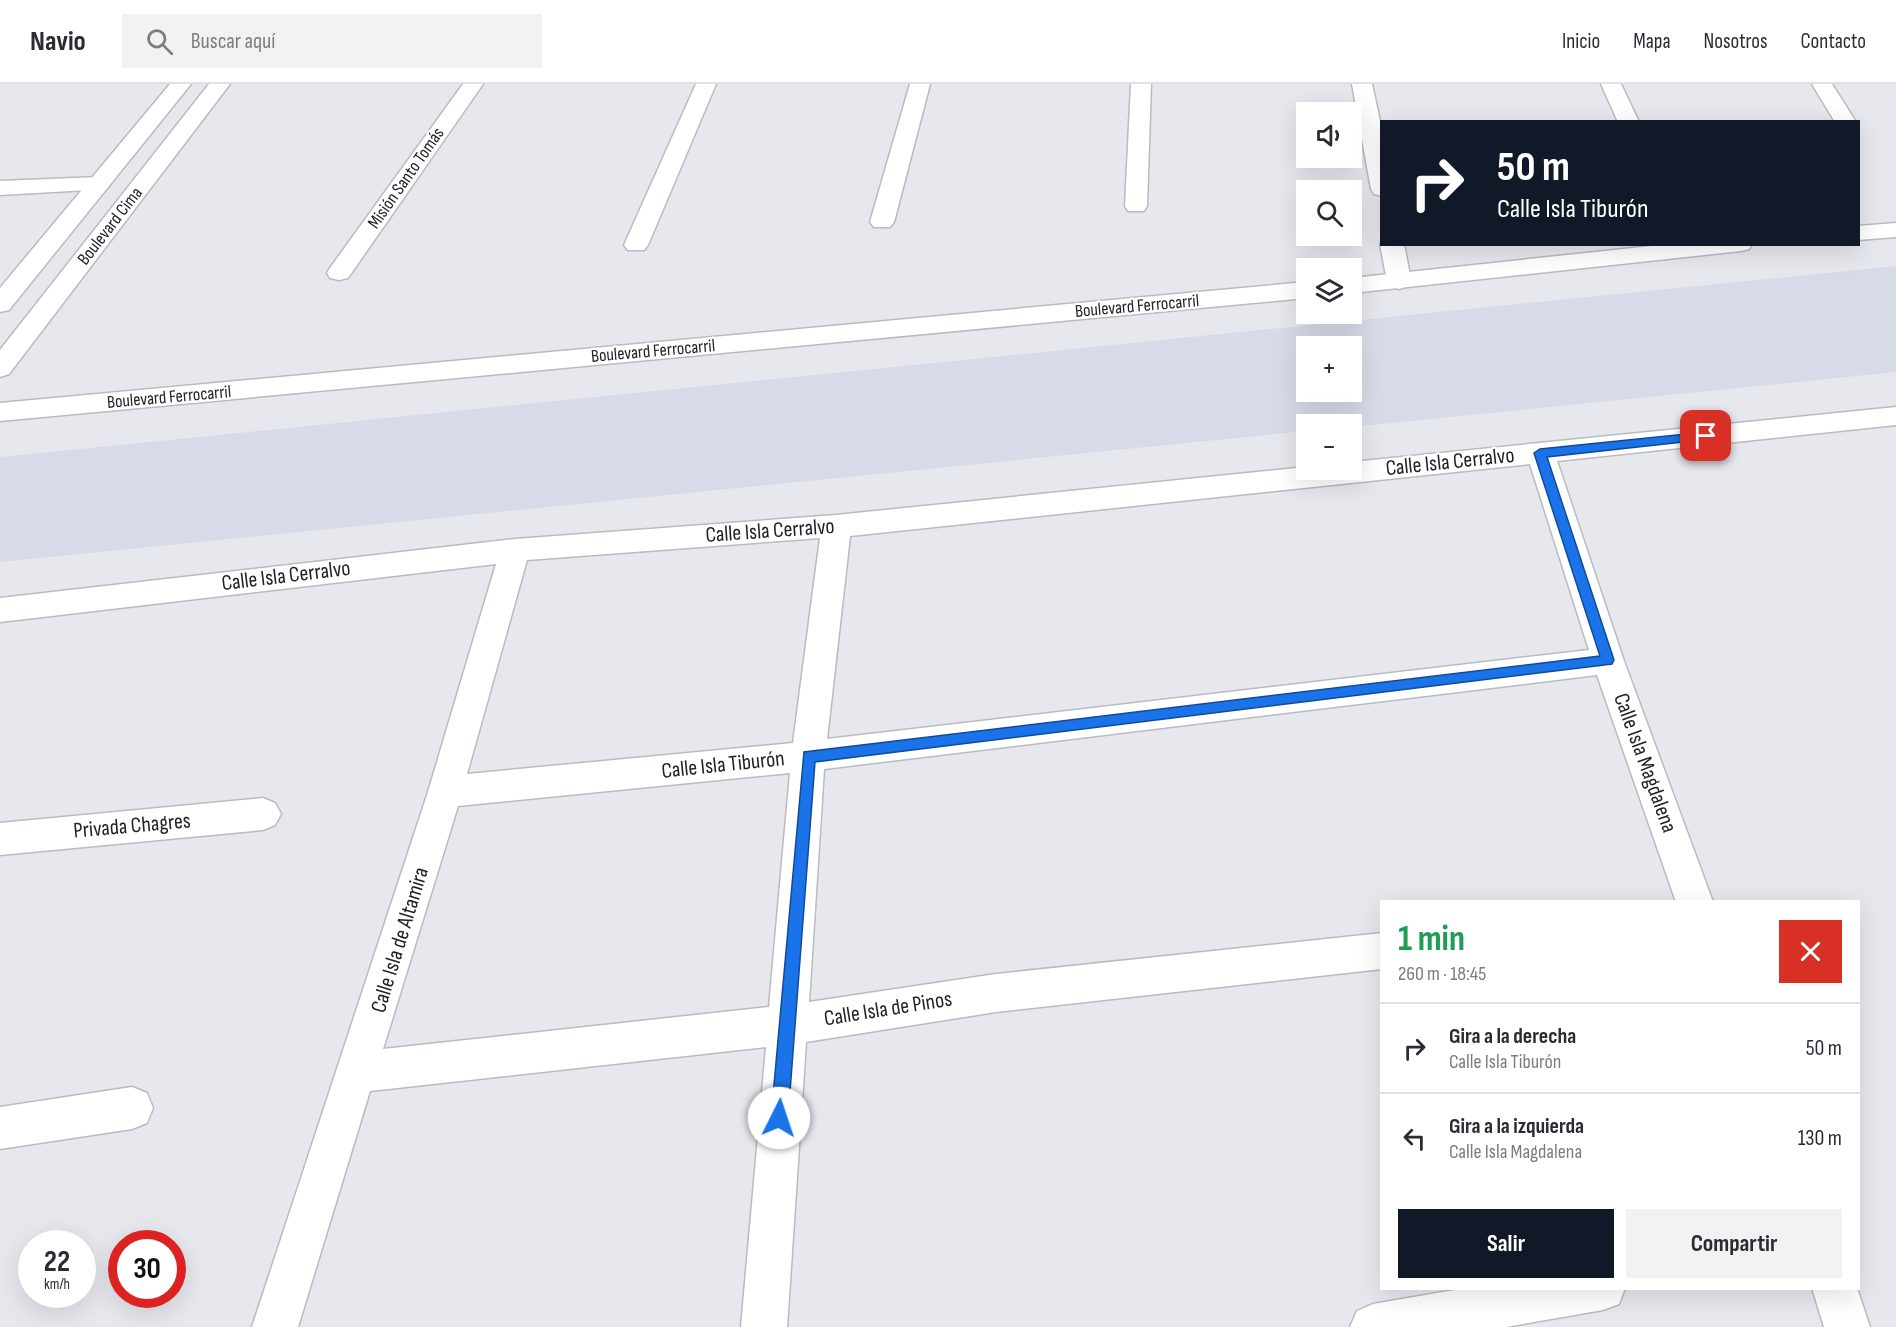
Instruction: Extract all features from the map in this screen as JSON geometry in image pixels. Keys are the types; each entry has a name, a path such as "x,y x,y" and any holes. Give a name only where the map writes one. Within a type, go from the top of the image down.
{"street":[{"name":"Boulevard Cima","path":"0,304 182,84"},
{"name":"Boulevard Cima","path":"0,368 220,84"},
{"name":"Misión Santo Tomás","path":"339,273 473,84"},
{"path":"636,245 706,84"},
{"path":"882,222 920,84"},
{"path":"1136,206 1141,84"},
{"path":"1362,84 1380,178"},
{"path":"1611,84 1628,120"},
{"path":"1822,84 1845,120"},
{"path":"0,189 99,184"},
{"path":"1860,233 1896,230"},
{"path":"1392,246 1399,281"},
{"path":"1362,285 1720,246"},
{"name":"Boulevard Ferrocarril","path":"0,412 1296,291"},
{"name":"Calle Isla Cerralvo","path":"0,609 515,550 836,526 1896,416"},
{"name":"Calle Isla Magdalena","path":"1540,453 1608,660 1694,900"},
{"path":"764,1327 808,756 836,526"},
{"name":"Calle Isla de Altamira","path":"275,1327 446,792 515,550"},
{"name":"Calle Isla Tiburón","path":"446,792 808,756 1608,660"},
{"name":"Privada Chagres","path":"0,839 263,814"},
{"name":"Calle Isla de Pinos","path":"358,1072 786,1024 996,993 1380,951"},
{"path":"0,1128 132,1108"},
{"path":"1373,1327 1591,1290"},
{"path":"1835,1290 1847,1327"}],"shaded area":[{"path":"1896,266 1896,372 1362,426 1362,414 1296,414 1296,432 0,562 0,457 1320,324 1362,324 1362,320"}],"route":[{"path":"779,1118 808,756 1608,660 1540,453 1706,436"}]}
